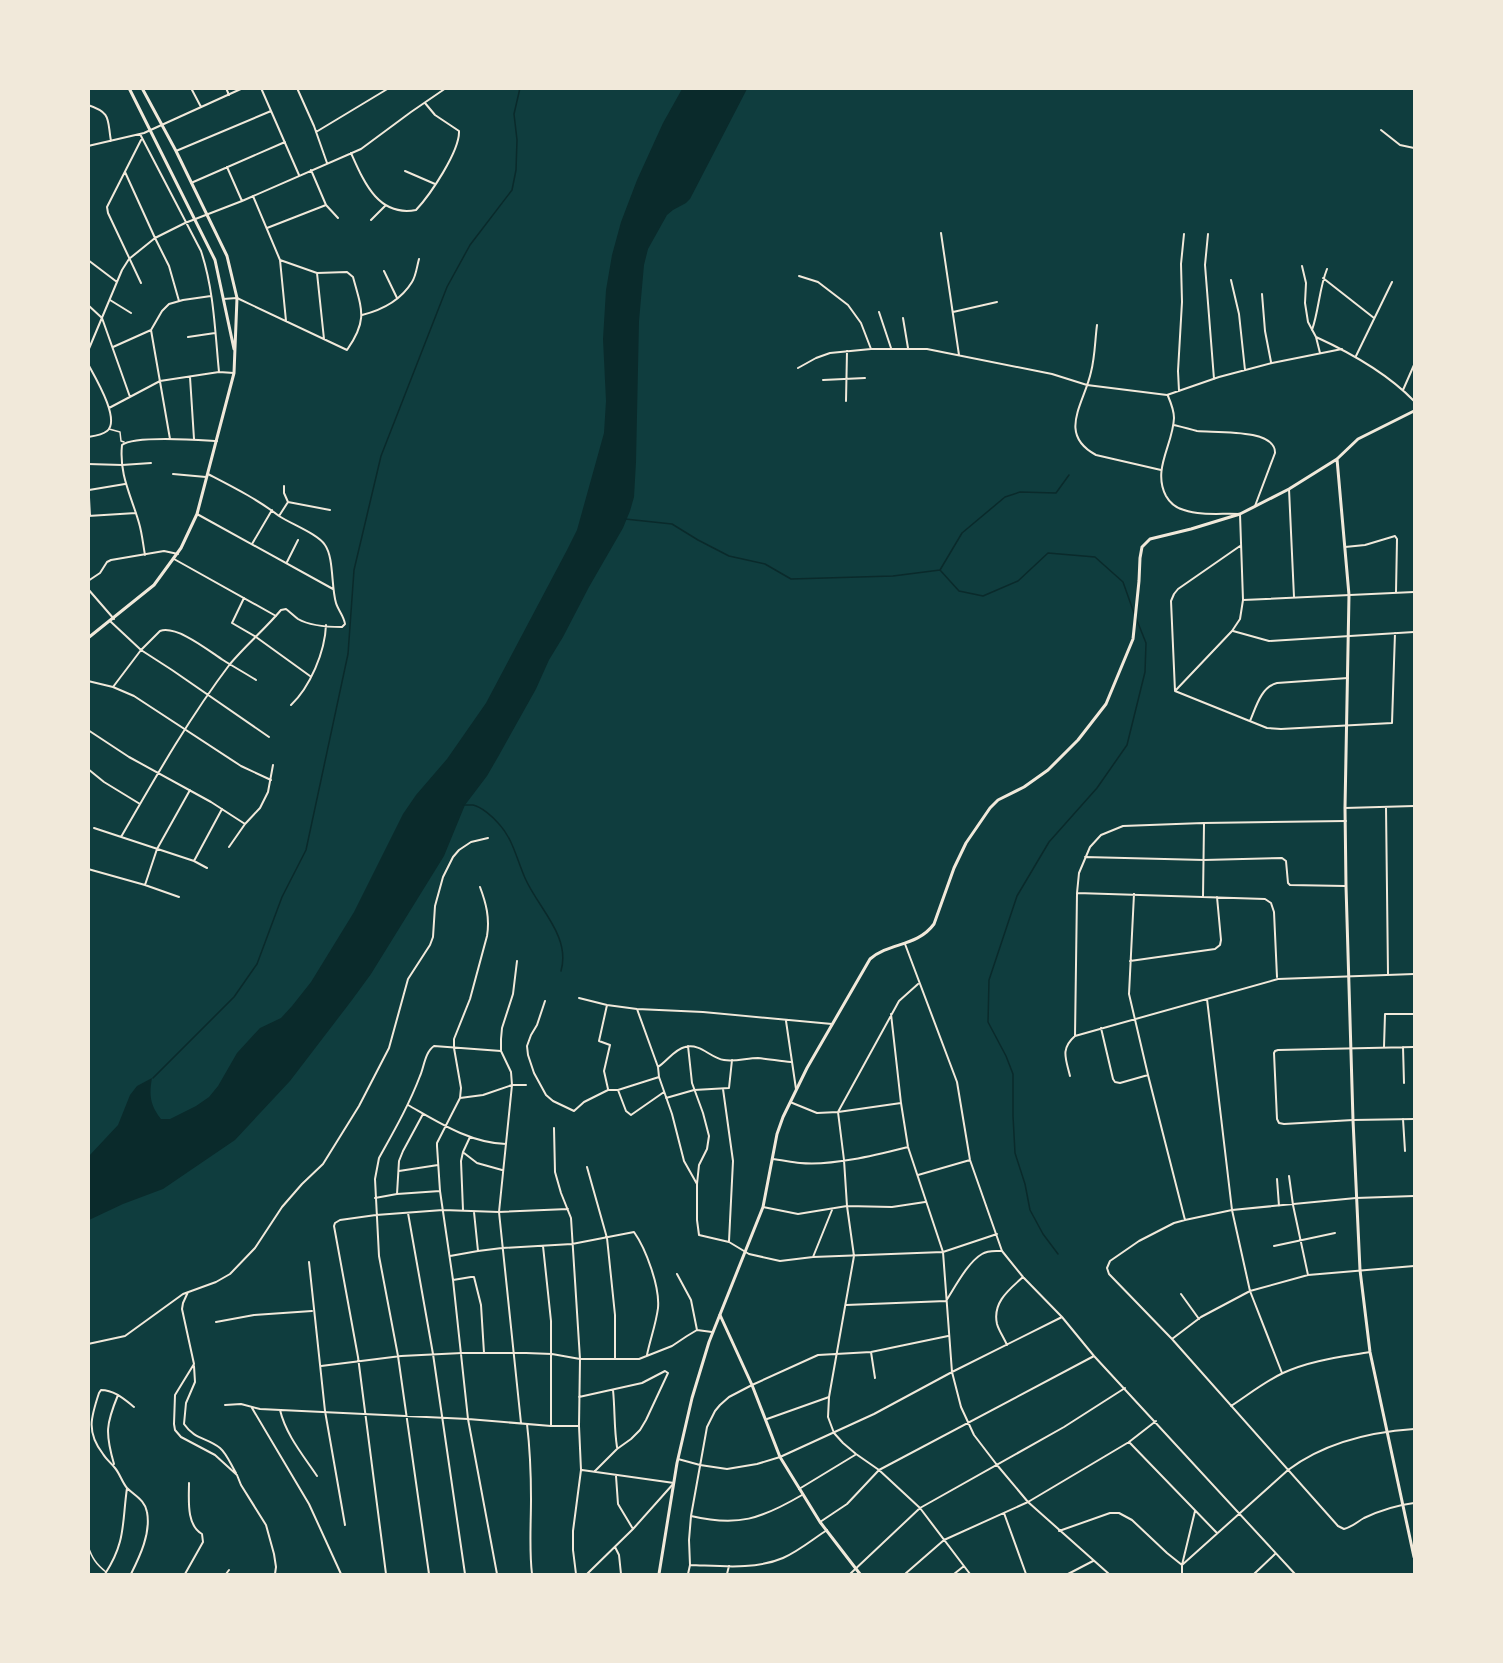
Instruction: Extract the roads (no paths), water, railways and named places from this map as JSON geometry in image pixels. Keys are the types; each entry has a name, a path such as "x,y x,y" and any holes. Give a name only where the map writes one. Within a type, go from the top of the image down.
{"main road":[{"path":"129,88 215,260 235,352"},
{"path":"89,637 154,585 177,554 197,514 234,373 237,298 227,256 176,151 142,88"},
{"path":"659,1575 678,1459 692,1398 713,1332 763,1207 777,1134 796,1090 870,959 920,938 928,931 934,924 954,868 966,843 990,808 998,800 1024,787 1048,770 1078,740 1106,704 1133,639 1140,558 1142,547 1149,538 1191,529 1240,514 1289,489 1337,459 1358,439 1414,411"},
{"path":"1337,459 1349,595 1345,808 1347,975 1360,1270 1370,1352 1414,1557"},
{"path":"720,1315 752,1385 780,1457 820,1522 860,1575"}],"street":[{"path":"191,88 201,107"},
{"path":"226,88 229,95"},
{"path":"88,147 140,134 243,88"},
{"path":"261,88 299,175"},
{"path":"297,88 327,163"},
{"path":"316,132 389,88"},
{"path":"88,351 129,259 155,238 361,149 447,88"},
{"path":"351,153 366,184 385,206 406,212 416,210 435,184 458,145 459,132 435,115 425,103"},
{"path":"88,105 102,109 105,113 111,141"},
{"path":"176,151 271,111"},
{"path":"1381,130 1400,145 1414,148"},
{"path":"140,134 201,251 211,296 219,372"},
{"path":"141,283 107,207 142,138"},
{"path":"191,183 285,142"},
{"path":"227,168 242,201"},
{"path":"311,170 326,205 338,218"},
{"path":"405,171 435,184"},
{"path":"124,172 169,266 179,301"},
{"path":"253,196 280,260 286,321"},
{"path":"267,228 326,205"},
{"path":"371,220 385,206"},
{"path":"941,233 959,355"},
{"path":"1179,391 1181,264 1184,234"},
{"path":"1208,234 1205,265 1214,379"},
{"path":"362,315 377,311 397,299 413,281 419,259"},
{"path":"88,260 117,282"},
{"path":"223,299 237,298 347,350 361,324 363,311 353,277 350,274 336,272 317,273 280,260"},
{"path":"1302,266 1306,283 1306,313 1320,353"},
{"path":"1312,330 1319,293 1327,269"},
{"path":"384,271 397,299"},
{"path":"317,273 324,339"},
{"path":"799,276 818,282 848,305 861,323 871,349"},
{"path":"1323,278 1374,318"},
{"path":"1231,280 1239,315 1245,370"},
{"path":"1356,356 1392,282"},
{"path":"1262,294 1265,331 1272,363"},
{"path":"113,348 151,330 169,304 211,296"},
{"path":"110,300 131,313"},
{"path":"953,312 997,302"},
{"path":"88,305 102,318 130,398"},
{"path":"879,312 891,348"},
{"path":"903,318 908,348"},
{"path":"1097,325 1092,371 1075,423 1075,431 1081,445 1096,455 1161,470"},
{"path":"151,330 170,439"},
{"path":"188,337 215,333"},
{"path":"1316,337 1356,356 1414,401"},
{"path":"798,368 816,358 847,351 891,348 927,349 1052,374 1087,385 1167,395 1245,370 1342,349"},
{"path":"846,400 847,351"},
{"path":"88,364 109,408 112,419 109,429"},
{"path":"1403,391 1414,365"},
{"path":"109,408 160,381 219,372 234,373"},
{"path":"190,376 194,439"},
{"path":"823,380 865,378"},
{"path":"1167,395 1174,415 1161,470 1160,478 1164,492 1168,500 1181,510 1240,514 1243,600 1240,619 1232,631 1175,691"},
{"path":"1173,425 1196,430 1244,433 1272,445 1275,453 1255,506"},
{"path":"88,437 109,429 120,432 121,441 124,442"},
{"path":"124,442 170,439 217,441"},
{"path":"124,442 121,448 125,484 140,526 145,555"},
{"path":"88,464 151,463"},
{"path":"122,837 158,772 230,664 281,610 286,609 297,618 311,624 342,627 345,624 333,589 331,555 324,542 253,498 207,475 173,474"},
{"path":"88,479 89,516 136,513"},
{"path":"89,490 125,484"},
{"path":"284,486 284,494 288,502"},
{"path":"1289,489 1294,598"},
{"path":"279,516 288,502"},
{"path":"288,502 330,510"},
{"path":"252,544 272,510"},
{"path":"197,514 333,589"},
{"path":"1344,547 1371,544 1395,536 1397,539 1396,592"},
{"path":"286,563 298,540"},
{"path":"1175,691 1172,601 1174,594 1240,546"},
{"path":"88,581 100,573 106,562 111,560 164,551 177,554"},
{"path":"174,559 276,616"},
{"path":"88,589 112,620 141,650 269,737"},
{"path":"1243,600 1414,592"},
{"path":"244,598 232,623 256,637 310,676"},
{"path":"291,705 306,688 323,646 326,625"},
{"path":"113,687 141,650 160,631 168,630 195,642 256,680"},
{"path":"1232,631 1269,641 1414,632"},
{"path":"1175,691 1267,728 1392,723 1395,633"},
{"path":"1249,721 1270,684 1348,678"},
{"path":"88,681 113,687 135,696 241,766 271,780"},
{"path":"88,730 109,745 190,790 244,824"},
{"path":"229,847 244,824 260,808 268,792 273,765"},
{"path":"88,769 104,782 140,804"},
{"path":"145,885 158,849 190,790"},
{"path":"1345,808 1414,806"},
{"path":"1386,807 1388,974"},
{"path":"194,861 222,809"},
{"path":"1075,1036 1079,873 1090,847 1101,835 1123,826 1346,821"},
{"path":"1203,823 1203,897"},
{"path":"94,828 207,867"},
{"path":"88,1344 130,1333 188,1292 216,1282 230,1274 255,1248 282,1208 302,1184 327,1158 389,1048 408,979 433,937 435,906 443,877 453,857 465,844 489,838"},
{"path":"1085,857 1204,860 1282,858 1286,861 1290,885 1346,886"},
{"path":"88,869 180,897"},
{"path":"480,887 489,926 470,999 454,1039 461,1088 460,1098 437,1143 440,1191 462,1353 468,1419 497,1575"},
{"path":"1077,892 1265,899 1271,903 1274,912 1278,979"},
{"path":"1134,894 1129,994 1185,1220"},
{"path":"1130,961 1215,949 1220,945 1221,940 1217,897"},
{"path":"905,944 957,1082 970,1160 1002,1251 1094,1356 1295,1575"},
{"path":"517,962 513,994 502,1028 501,1051 510,1072 512,1085 499,1212 521,1423"},
{"path":"1070,1076 1065,1054 1066,1046 1075,1036 1101,1028 1278,979 1414,974"},
{"path":"919,984 899,1001 838,1112 854,1256 836,1353 828,1417 834,1433 843,1443 879,1470 920,1508 970,1575"},
{"path":"579,998 637,1009 703,1012 832,1024"},
{"path":"1207,999 1232,1210 1250,1291 1282,1373"},
{"path":"545,1001 527,1046 534,1073 546,1095 552,1101 574,1111 584,1102 608,1090 618,1090 659,1077"},
{"path":"607,1005 599,1041 610,1045 604,1071 608,1090"},
{"path":"637,1009 658,1067 684,1161 697,1184"},
{"path":"891,1014 908,1147 943,1252 952,1372 967,1423 997,1465 1028,1502 1109,1575"},
{"path":"1384,1047 1384,1014 1414,1014"},
{"path":"786,1021 796,1090"},
{"path":"1101,1028 1115,1082 1120,1083 1148,1075"},
{"path":"688,1046 694,1090 709,1136 699,1165 697,1184 699,1235 729,1242 749,1254 777,1261 813,1257 943,1252 997,1234"},
{"path":"658,1067 680,1048 688,1046 695,1046 723,1060 757,1058 791,1062"},
{"path":"429,1575 398,1356 379,1256 375,1179 379,1158 408,1105 430,1049 432,1047 501,1051"},
{"path":"1404,1047 1404,1083"},
{"path":"1414,1047 1275,1051 1274,1053 1279,1123 1353,1119 1414,1119"},
{"path":"666,1098 694,1090 729,1088 732,1060"},
{"path":"460,1098 483,1095 512,1085 526,1085"},
{"path":"723,1089 733,1161 729,1242"},
{"path":"618,1090 626,1111 631,1115 664,1092"},
{"path":"790,1102 813,1113 838,1112 901,1103"},
{"path":"408,1105 470,1137 484,1142 506,1143"},
{"path":"397,1194 398,1172 403,1151 423,1114"},
{"path":"1403,1119 1405,1151"},
{"path":"554,1128 555,1172 570,1218 580,1359 581,1470 573,1531 576,1575"},
{"path":"463,1210 461,1161 470,1137"},
{"path":"772,1159 802,1163 844,1160 908,1147"},
{"path":"463,1152 477,1163 502,1170"},
{"path":"918,1175 970,1160"},
{"path":"398,1172 438,1165"},
{"path":"587,1167 607,1238 615,1315 615,1359"},
{"path":"1290,1176 1293,1205 1308,1275"},
{"path":"1277,1179 1279,1206"},
{"path":"375,1198 440,1191"},
{"path":"1414,1196 1356,1198 1232,1210 1185,1220 1174,1223 1139,1241 1110,1262 1107,1268 1109,1274 1172,1339 1338,1526 1344,1529 1352,1527 1364,1519 1403,1504 1414,1503"},
{"path":"763,1207 798,1214 847,1206 892,1206 925,1202"},
{"path":"813,1257 833,1208"},
{"path":"386,1575 358,1361 334,1226 340,1220 443,1210 499,1212 568,1209"},
{"path":"474,1210 478,1251"},
{"path":"408,1213 433,1354 465,1575"},
{"path":"450,1256 502,1248 572,1244 634,1232 648,1262 657,1291 658,1309 646,1356"},
{"path":"1274,1246 1335,1233"},
{"path":"543,1246 551,1321 551,1426"},
{"path":"946,1301 971,1264 982,1253 1002,1251"},
{"path":"309,1262 325,1411 345,1525"},
{"path":"1172,1339 1199,1319 1250,1291 1308,1275 1414,1266"},
{"path":"677,1274 691,1300 697,1330"},
{"path":"453,1280 474,1277 481,1305 484,1353"},
{"path":"1007,1345 997,1323 997,1310 1002,1297 1023,1277"},
{"path":"188,1292 182,1309 194,1364 195,1382 186,1403 184,1424 195,1436 204,1438 223,1452 237,1475 266,1525 274,1554 275,1575"},
{"path":"1181,1294 1199,1319"},
{"path":"846,1305 946,1301"},
{"path":"216,1322 254,1315 313,1311"},
{"path":"678,1459 727,1469 780,1457 874,1414 1062,1317"},
{"path":"321,1366 398,1356 462,1353 552,1354 580,1359 639,1359 672,1346 697,1330 713,1332"},
{"path":"688,1575 691,1516 707,1427 715,1411 729,1397 814,1357 836,1353 870,1352 948,1336"},
{"path":"870,1352 875,1378"},
{"path":"1231,1406 1282,1373 1305,1364 1370,1352"},
{"path":"820,1522 850,1501 879,1470 1094,1356"},
{"path":"194,1364 175,1395 174,1424 176,1430 181,1437 215,1455 237,1475"},
{"path":"579,1397 642,1383 665,1371 668,1373 646,1420 632,1439 617,1449 595,1472"},
{"path":"850,1575 920,1508 1064,1427 1125,1388"},
{"path":"131,1575 143,1548 148,1513 142,1501 127,1488 96,1445 92,1431 92,1416 101,1390 118,1395 134,1407"},
{"path":"613,1390 617,1449"},
{"path":"114,1467 110,1453 108,1426 118,1395"},
{"path":"765,1420 829,1397"},
{"path":"225,1405 240,1404 280,1410 579,1426"},
{"path":"251,1407 309,1504 340,1575"},
{"path":"280,1410 289,1434 317,1476"},
{"path":"905,1575 944,1540 1028,1502 1130,1442 1155,1421"},
{"path":"527,1424 531,1500 529,1554 532,1575"},
{"path":"1182,1565 1302,1459 1347,1441 1387,1431 1414,1429"},
{"path":"1130,1442 1217,1533"},
{"path":"799,1489 856,1454"},
{"path":"581,1470 674,1483"},
{"path":"616,1476 618,1504 633,1529"},
{"path":"185,1575 203,1542 202,1534 194,1527 189,1505 189,1483"},
{"path":"587,1575 633,1529 674,1483"},
{"path":"88,1546 92,1559 106,1574 115,1560 123,1534 127,1488"},
{"path":"691,1516 711,1520 750,1520 783,1507 802,1495"},
{"path":"1182,1575 1182,1565 1195,1511"},
{"path":"1004,1513 1026,1575"},
{"path":"1059,1531 1110,1513 1119,1513 1132,1520 1182,1565"},
{"path":"690,1565 762,1564 781,1559 827,1530"},
{"path":"615,1547 619,1555 621,1575"},
{"path":"1254,1575 1275,1554"},
{"path":"1068,1575 1093,1561"},
{"path":"727,1575 729,1566"},
{"path":"954,1575 964,1566"},
{"path":"226,1575 229,1570"}],"water":[{"path":"682,89 747,89 690,199 667,215 648,249 644,265 639,321 634,497 623,528 498,757 465,805 444,856 371,974 290,1081 235,1140 163,1189 89,1220 89,1156 118,1125 130,1095 137,1086 152,1078 151,1100 161,1119 170,1119 196,1106 209,1097 237,1053 260,1028 281,1018 311,982 354,912 403,814 447,759 486,703 567,550 577,530 604,433 606,401 603,339 606,290 612,255 621,222 637,180 663,123"}],"waterway":[{"path":"153,1078 234,997 257,964 282,897 306,850 348,654 354,570 381,456 447,287 470,245 512,190 516,170 517,140 514,114 520,88"},
{"path":"940,570 962,533 1005,497 1020,492 1056,493 1069,475"},
{"path":"625,519 672,524 729,556 765,564 791,579 893,576 940,570 959,591 983,596 1018,581 1048,553 1095,557 1123,582 1134,613"},
{"path":"1058,1254 1043,1234 1030,1210 1015,1153 1013,1074 988,1022 989,980 1017,896 1049,842 1097,788 1127,745 1145,672 1146,643 1136,618"},
{"path":"463,805 473,805 484,810 497,821 508,836 525,878 557,934 563,958 561,971"}]}
